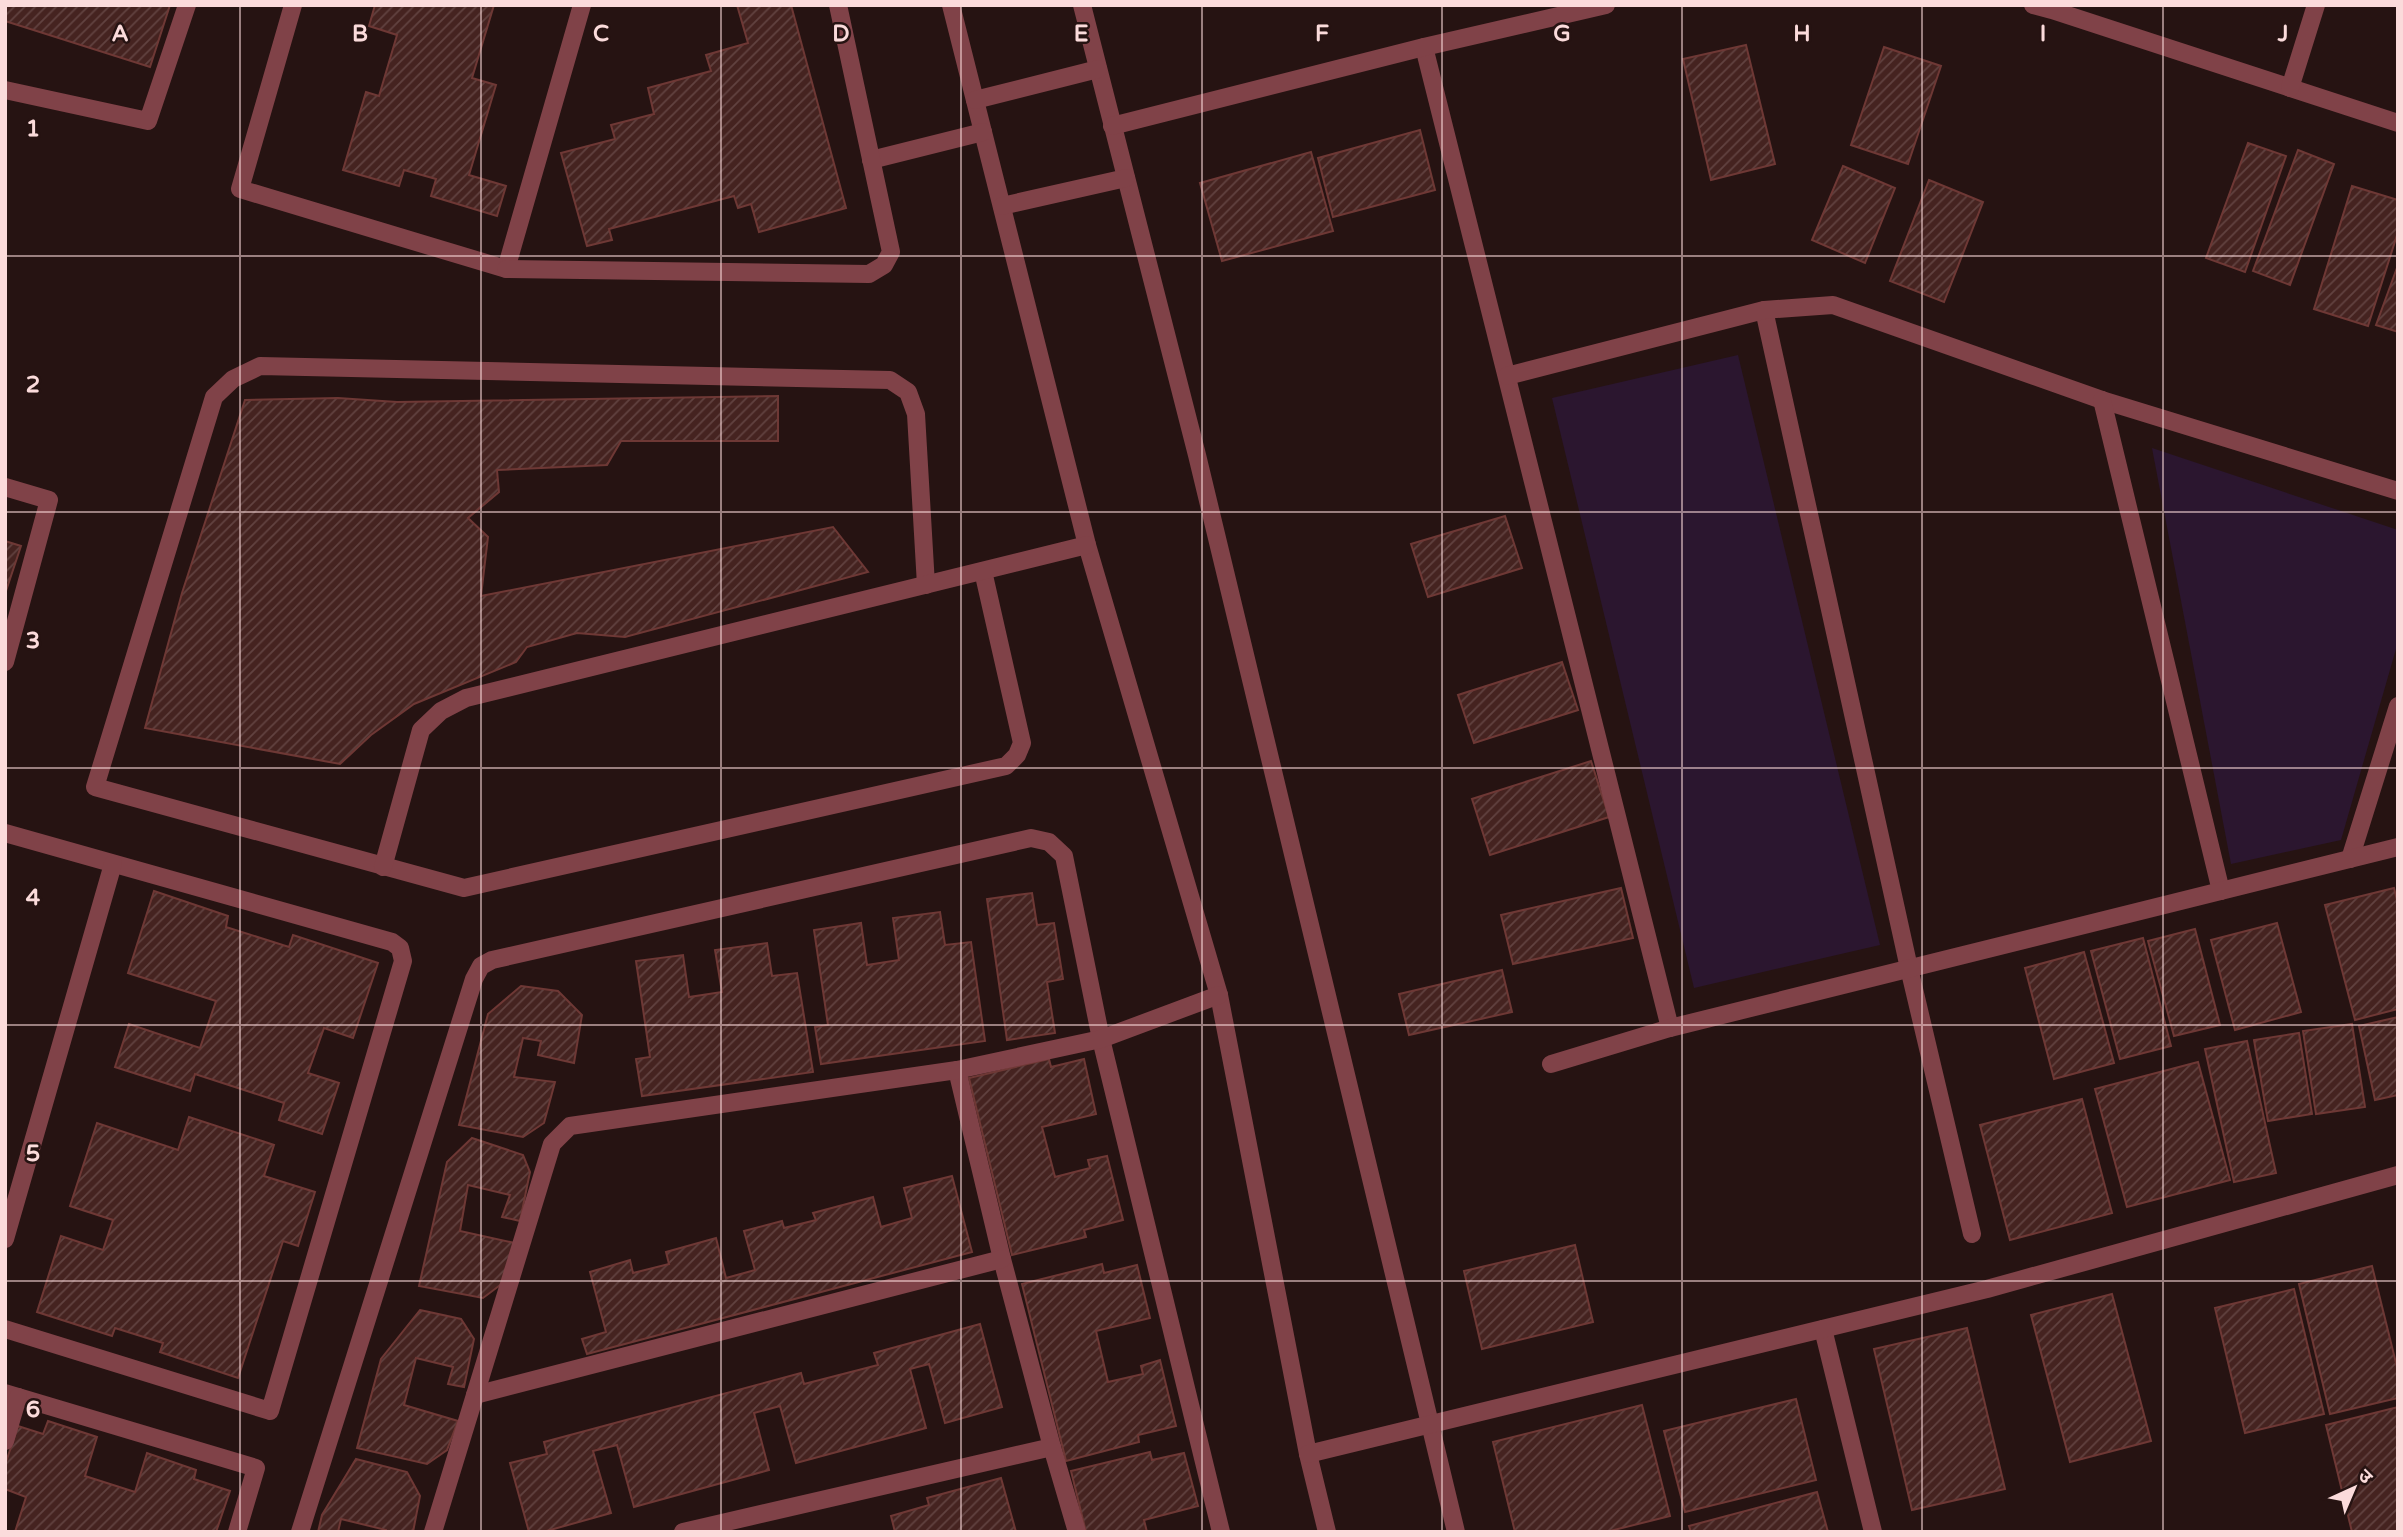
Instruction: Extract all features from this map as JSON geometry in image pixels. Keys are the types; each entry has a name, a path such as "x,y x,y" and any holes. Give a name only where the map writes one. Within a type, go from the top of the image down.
{"street":[{"path":"5,90 148,121 187,5"},
{"path":"293,5 240,189 506,269 869,274 884,265 891,253 838,5"},
{"path":"506,269 582,5"},
{"path":"951,5 1087,545 1219,995 1308,1454 1327,1532"},
{"path":"1082,5 1197,455 1455,1532"},
{"path":"1112,126 1424,47 1606,5"},
{"path":"2033,5 2398,123"},
{"path":"2290,88 2316,5"},
{"path":"1424,47 1670,1028"},
{"path":"975,100 1098,69"},
{"path":"872,160 983,132"},
{"path":"1002,206 1126,178"},
{"path":"1507,376 1764,310 1833,305 2102,400 2398,491"},
{"path":"1764,310 1909,968 1972,1234"},
{"path":"926,585 916,414 908,392 890,380 260,366 233,379 214,397 95,787 464,888 1006,766 1017,755 1022,743 983,571"},
{"path":"2102,400 2221,891"},
{"path":"5,487 49,500 5,662"},
{"path":"383,867 421,730 441,711 466,698 1087,545"},
{"path":"2350,859 2398,706"},
{"path":"5,833 392,942 400,948 403,961 270,1411 5,1329"},
{"path":"300,1532 474,979 481,966 492,960 1031,838 1049,842 1064,856 1101,1039 1221,1532"},
{"path":"1551,1064 1670,1028 2398,847"},
{"path":"5,1239 113,864"},
{"path":"433,1532 552,1144 570,1126 957,1070 1101,1039 1219,995"},
{"path":"957,1070 1002,1259 1077,1532"},
{"path":"1308,1454 1987,1289 2398,1175"},
{"path":"475,1395 1002,1259"},
{"path":"1823,1329 1874,1532"},
{"path":"5,1441 12,1395 256,1468 237,1532"},
{"path":"682,1532 1052,1447"}],"shaded area":[{"path":"1738,355 1880,945 1694,988 1552,398"},
{"path":"2152,448 2398,530 2398,642 2341,840 2231,864"}],"building":[{"path":"5,5 170,5 150,67 5,21"},
{"path":"375,5 494,5 472,78 496,85 469,175 506,186 497,216 431,196 436,179 404,170 399,186 343,170 366,92 379,96 397,35 369,26"},
{"path":"737,5 791,5 846,208 759,232 751,204 738,208 734,196 609,229 612,240 587,246 561,153 615,139 611,125 654,114 648,88 711,71 706,55 748,43"},
{"path":"1746,45 1775,164 1711,180 1683,59"},
{"path":"1884,47 1941,66 1908,164 1851,145"},
{"path":"1420,130 1435,190 1333,217 1318,158"},
{"path":"2248,143 2286,156 2245,272 2206,258"},
{"path":"2298,150 2334,164 2290,285 2253,271"},
{"path":"1311,152 1333,231 1222,261 1200,183"},
{"path":"1843,166 1895,188 1865,263 1812,240"},
{"path":"1929,180 1983,202 1944,302 1890,281"},
{"path":"2352,186 2398,200 2398,232 2368,326 2314,309"},
{"path":"2398,265 2398,332 2376,325"},
{"path":"778,396 778,441 621,441 607,465 497,470 499,492 468,518 488,537 481,596 833,527 868,572 625,637 577,633 527,647 516,662 414,704 371,735 340,764 145,728 182,593 245,400 338,398 397,402"},
{"path":"1505,516 1522,568 1428,597 1411,544"},
{"path":"5,541 21,546 5,594"},
{"path":"1562,662 1578,710 1474,743 1458,695"},
{"path":"1591,761 1609,817 1490,855 1472,799"},
{"path":"1621,888 1633,938 1513,964 1501,915"},
{"path":"2394,888 2398,904 2398,1009 2355,1020 2325,905"},
{"path":"154,891 228,916 226,927 289,947 293,935 378,963 353,1038 324,1028 308,1073 339,1083 322,1134 279,1120 284,1103 195,1074 190,1091 115,1067 129,1024 200,1048 216,1001 128,973"},
{"path":"1032,893 1037,925 1054,923 1063,979 1047,982 1055,1033 1007,1040 987,899"},
{"path":"940,912 945,945 971,942 985,1041 821,1064 815,1027 828,1025 814,930 861,923 867,965 899,960 893,918"},
{"path":"2277,923 2301,1012 2235,1030 2211,940"},
{"path":"2195,929 2220,1025 2174,1036 2148,941"},
{"path":"2143,938 2171,1046 2120,1059 2091,951"},
{"path":"767,943 772,976 797,973 813,1072 642,1096 636,1059 650,1057 636,961 683,955 689,997 722,992 715,950"},
{"path":"2084,952 2114,1063 2054,1079 2025,968"},
{"path":"1502,970 1512,1012 1409,1035 1399,994"},
{"path":"521,986 558,991 582,1015 574,1063 538,1055 541,1041 523,1038 514,1077 555,1082 544,1123 523,1137 459,1125 488,1014"},
{"path":"2398,1017 2398,1095 2375,1100 2359,1026"},
{"path":"2352,1024 2365,1107 2316,1114 2303,1031"},
{"path":"2299,1033 2312,1114 2268,1121 2254,1040"},
{"path":"2247,1041 2276,1173 2234,1182 2205,1049"},
{"path":"1049,1059 1051,1067 1084,1059 1096,1114 1042,1127 1055,1177 1090,1168 1088,1160 1107,1156 1123,1220 1084,1230 1086,1237 1012,1255 969,1078"},
{"path":"2198,1062 2230,1180 2127,1207 2095,1089"},
{"path":"2082,1099 2112,1213 2010,1240 1980,1125"},
{"path":"189,1117 274,1145 264,1176 315,1192 298,1246 283,1241 238,1378 160,1352 163,1343 115,1328 112,1336 37,1312 61,1236 103,1250 113,1220 70,1206 97,1123 178,1150"},
{"path":"472,1138 523,1155 530,1172 520,1221 502,1217 510,1195 468,1185 460,1231 515,1243 503,1283 483,1298 419,1286 447,1162"},
{"path":"952,1176 972,1252 587,1354 582,1339 606,1332 590,1272 630,1260 633,1273 669,1264 666,1252 716,1238 726,1278 755,1270 744,1231 782,1221 784,1228 816,1220 813,1213 873,1197 881,1227 912,1218 904,1188"},
{"path":"1575,1245 1593,1322 1482,1349 1464,1271"},
{"path":"1102,1264 1104,1273 1137,1265 1150,1318 1096,1331 1108,1382 1143,1374 1141,1366 1160,1360 1176,1426 1138,1435 1139,1442 1066,1461 1022,1284"},
{"path":"2372,1266 2398,1371 2398,1398 2330,1414 2299,1284"},
{"path":"2294,1289 2324,1414 2245,1433 2215,1308"},
{"path":"2112,1294 2151,1441 2070,1462 2031,1315"},
{"path":"420,1310 461,1319 474,1339 464,1387 448,1384 453,1367 416,1358 404,1405 458,1421 447,1450 427,1464 357,1448 381,1359"},
{"path":"980,1324 1002,1407 945,1423 929,1364 910,1369 926,1428 796,1463 780,1406 754,1413 769,1470 634,1507 617,1445 593,1451 611,1513 543,1532 529,1532 510,1463 547,1454 544,1442 801,1373 804,1384 878,1365 874,1353"},
{"path":"1967,1328 2005,1489 1912,1510 1874,1349"},
{"path":"1796,1399 1816,1480 1685,1512 1664,1431"},
{"path":"1642,1405 1670,1516 1606,1532 1515,1532 1493,1442"},
{"path":"2398,1407 2398,1532 2352,1532 2326,1425"},
{"path":"48,1421 97,1437 85,1476 135,1492 147,1453 196,1470 194,1479 230,1491 216,1532 15,1532 26,1497 5,1489 5,1465 18,1426 43,1434"},
{"path":"1150,1452 1152,1460 1184,1453 1198,1506 1144,1520 1147,1532 1086,1532 1071,1471"},
{"path":"356,1459 407,1472 420,1496 413,1532 386,1532 341,1519 338,1532 318,1532 322,1515"},
{"path":"1001,1478 1016,1532 895,1532 891,1516 929,1505 927,1498"},
{"path":"1817,1492 1828,1532 1691,1532 1689,1526"}]}
